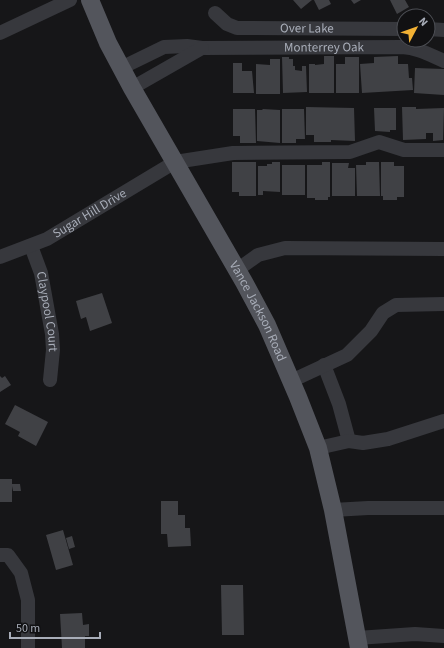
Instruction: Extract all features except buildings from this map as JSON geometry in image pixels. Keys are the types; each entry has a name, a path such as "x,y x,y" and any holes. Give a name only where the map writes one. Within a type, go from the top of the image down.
{"main road":[{"name":"Vance Jackson Road","path":"90,0 121,68 267,325 291,381 318,448 333,510 358,643"}],"street":[{"path":"0,33 70,0"},
{"name":"Over Lake","path":"215,13 227,24 237,28 247,29 396,29"},
{"name":"Monterrey Oak","path":"121,68 164,47 181,46 202,48 402,47 422,51 444,62"},
{"path":"164,47 174,64"},
{"name":"Monterrey Oak","path":"132,88 202,48"},
{"path":"175,162 233,153 350,152 379,142 404,150 444,150"},
{"name":"Sugar Hill Drive","path":"0,257 31,246 64,230 175,162"},
{"name":"Claypool Court","path":"31,246 41,273 52,334 53,350 50,380"},
{"path":"237,270 258,255 285,248 444,249"},
{"path":"291,381 347,355 371,331 383,312 396,305 444,304"},
{"path":"324,365 349,441"},
{"path":"318,448 349,441 363,443 388,439 444,421"},
{"path":"333,510 368,508 444,508"},
{"path":"4,555 21,573 28,600 28,648"},
{"path":"358,643 415,634 444,636"}]}
